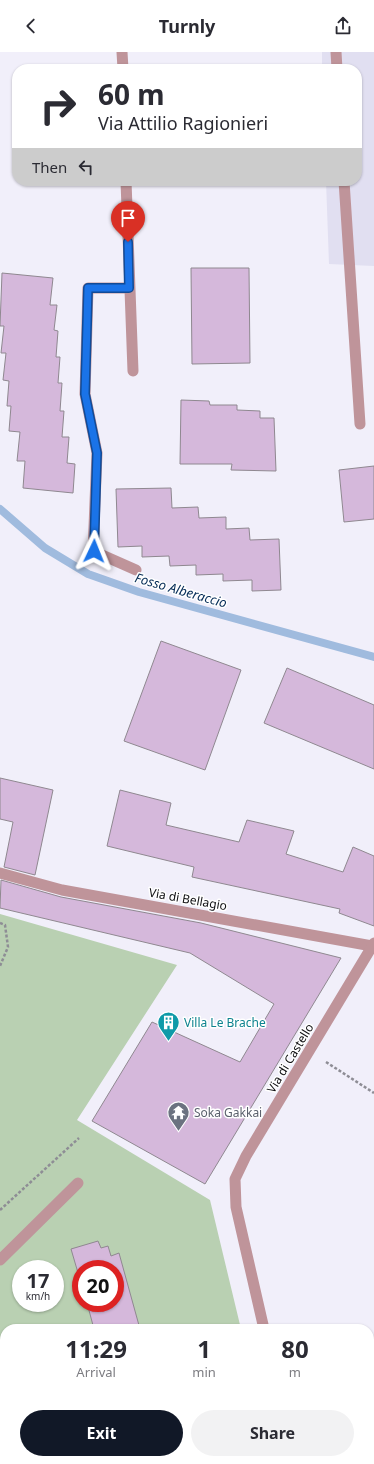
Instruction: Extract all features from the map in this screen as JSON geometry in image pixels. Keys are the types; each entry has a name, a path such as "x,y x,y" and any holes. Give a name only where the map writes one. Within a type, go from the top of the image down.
{"street":[{"path":"122,52 123,64"},
{"path":"336,52 337,64"},
{"path":"126,186 132,371"},
{"path":"344,186 360,424"},
{"path":"129,288 88,288 85,394 97,453 94,551 136,570"},
{"name":"Via di Bellagio","path":"0,873 62,890 373,944"},
{"name":"Via di Castello","path":"263,1324 236,1207 235,1179 246,1156 373,944"},
{"path":"0,1260 78,1183"}],"path":[{"path":"0,924 5,925 8,947 0,966"},
{"path":"309,1052 374,1093"},
{"path":"0,1210 79,1138"}],"shaded area":[{"path":"322,52 374,52 374,266 329,264 326,186 362,186 362,64 322,64"}],"green space":[{"path":"0,914 177,965 77,1120 210,1200 240,1324 0,1324"}],"building":[{"path":"191,268 249,268 250,363 192,364"},
{"path":"2,273 53,278 50,305 57,305 54,330 58,331 56,357 60,357 58,383 62,383 60,411 64,411 62,437 69,437 67,463 75,464 73,493 23,488 25,461 17,461 20,432 9,431 11,406 7,406 9,381 3,380 6,353 1,353 4,326 0,326"},
{"path":"181,400 209,401 210,405 237,405 237,410 260,411 260,418 274,418 276,471 231,470 232,464 180,464"},
{"path":"374,466 374,519 344,522 339,470"},
{"path":"171,488 172,508 198,507 199,518 226,517 226,529 249,528 250,540 279,539 281,590 252,591 252,580 223,581 223,574 196,575 196,565 170,566 169,556 142,557 142,546 118,547 116,489"},
{"path":"161,641 241,670 205,770 124,741"},
{"path":"287,668 374,705 374,769 264,723"},
{"path":"0,778 53,790 35,875 4,867 13,822 0,819"},
{"path":"120,790 171,803 166,825 239,842 247,820 294,831 286,854 343,872 353,847 374,856 374,926 339,913 340,909 192,877 194,867 107,846"},
{"name":"Villa Le Brache","path":"1,880 61,897 201,923 341,958 205,1184 92,1121 152,1022 240,1062 274,1004 190,953 0,908"},
{"path":"98,1241 101,1248 108,1246 111,1256 119,1253 121,1260 74,1260 71,1249"},
{"path":"124,1271 139,1324 93,1324 89,1312 124,1312"}],"waterway":[{"name":"Fosso Alberaccio","path":"0,509 45,548 88,574 139,592 374,657"}],"place":[{"name":"Villa Le Brache","path":"168,1042"},
{"name":"Soka Gakkai","path":"178,1132"}],"route":[{"path":"94,551 97,453 85,394 88,288 129,288 128,242"}]}
